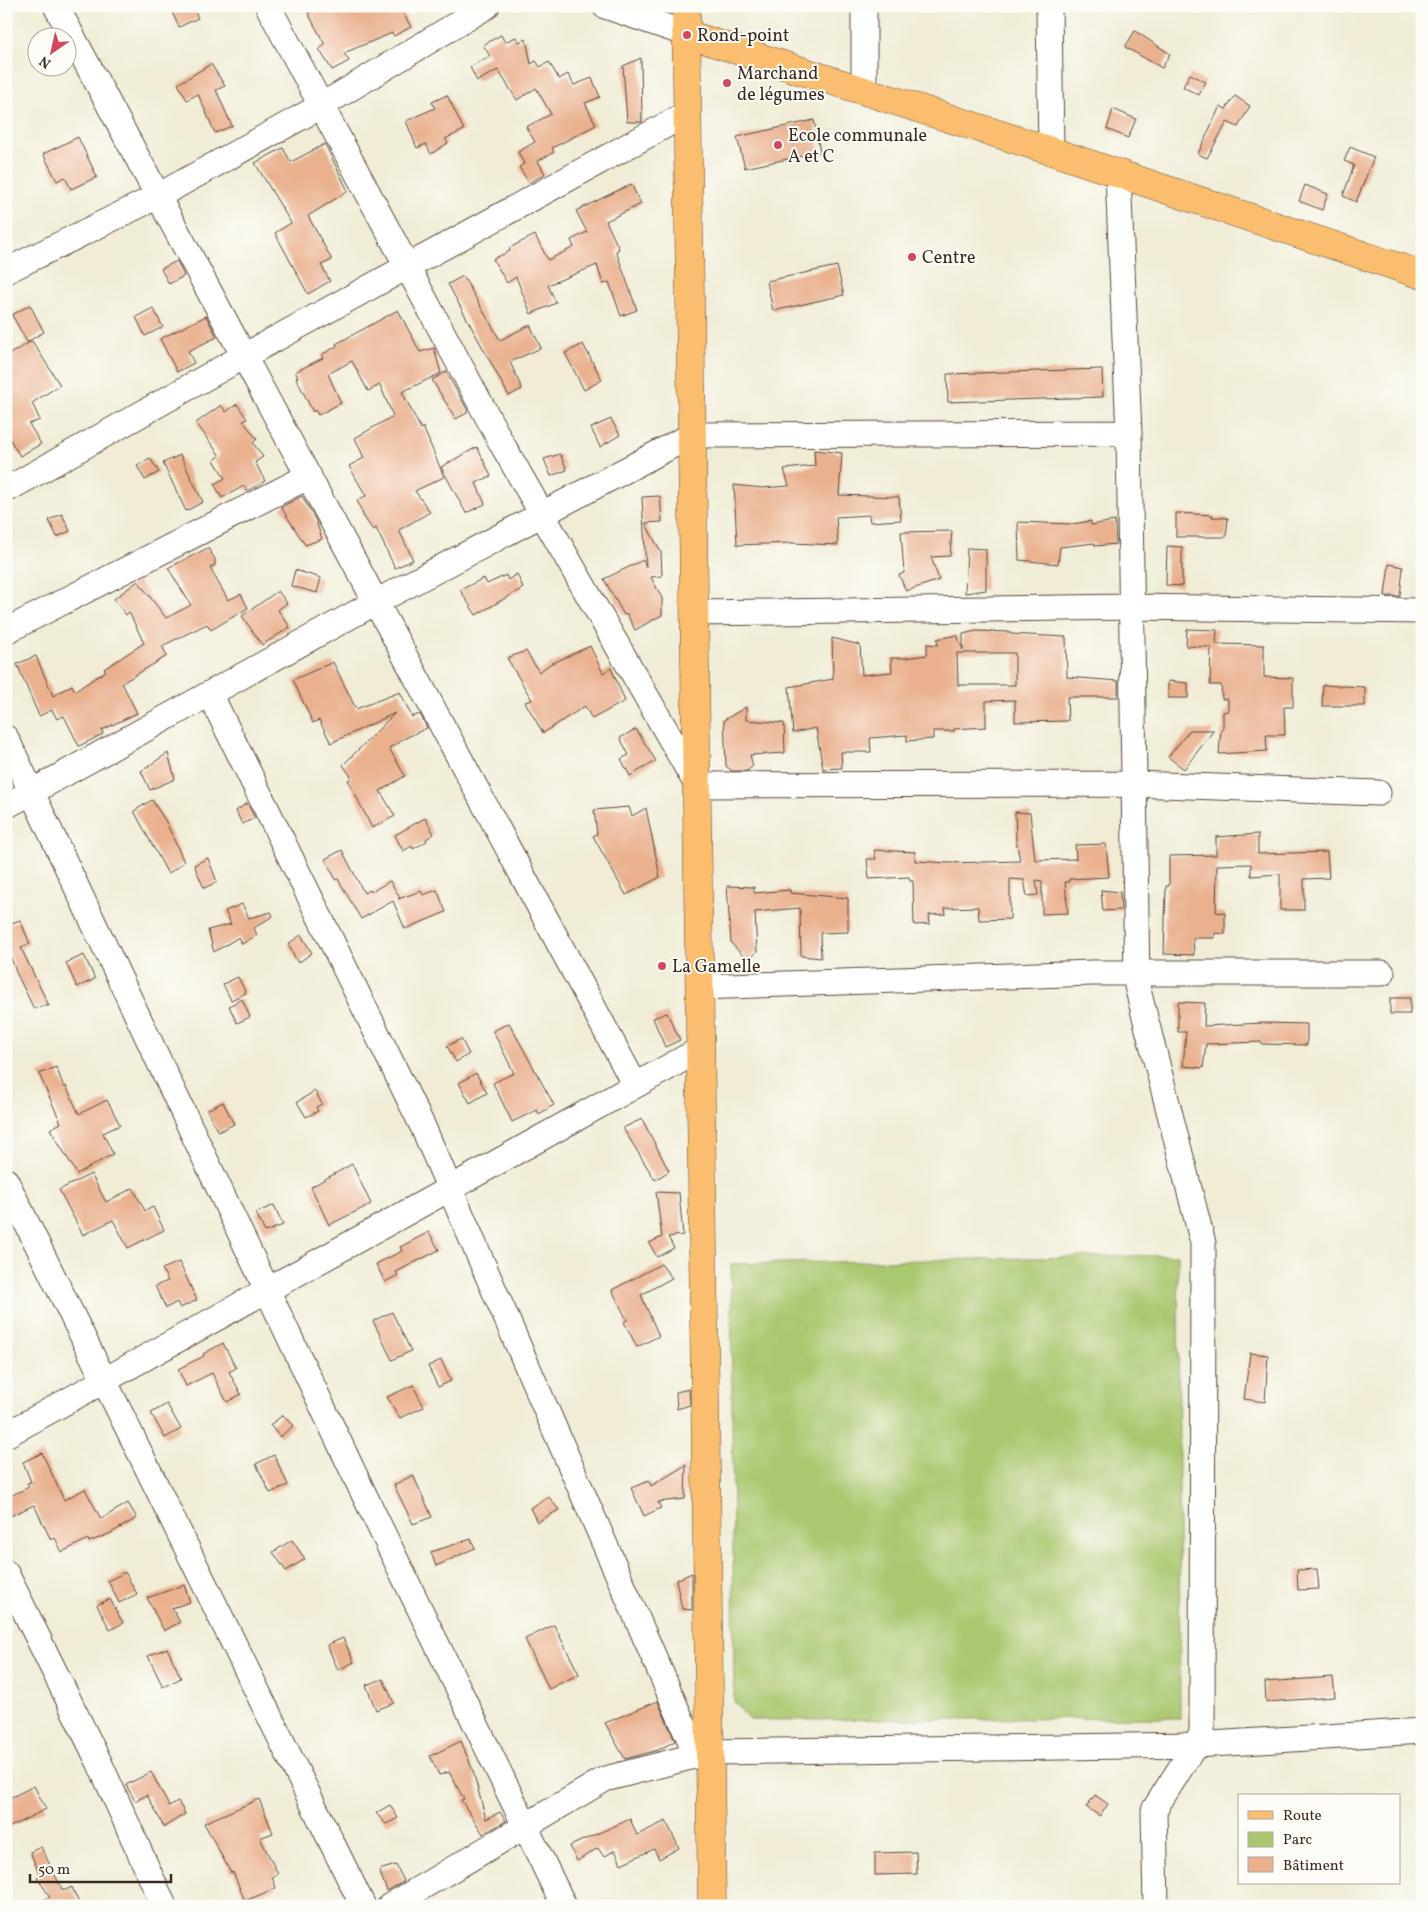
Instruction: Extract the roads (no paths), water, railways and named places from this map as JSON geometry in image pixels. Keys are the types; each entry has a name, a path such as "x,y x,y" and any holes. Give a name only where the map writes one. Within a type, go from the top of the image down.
{"main road":[{"path":"686,6 701,1049 703,1754 712,1906"},
{"path":"687,34 1051,151 1422,275"}],"street":[{"path":"56,6 636,1085"},
{"path":"268,6 502,444 697,785 1134,784 1378,793"},
{"path":"8,266 158,196 321,106 487,6"},
{"path":"605,6 687,34"},
{"path":"864,6 864,90"},
{"path":"1050,6 1051,151"},
{"path":"6,490 244,356 688,113"},
{"path":"1118,174 1129,433 1137,986 1203,1243 1202,1734 1154,1810 1156,1906"},
{"path":"6,806 376,602 692,435 1129,433"},
{"path":"6,631 309,476"},
{"path":"695,614 1132,607 1422,611"},
{"path":"210,694 419,1119 703,1754"},
{"path":"6,738 358,1482 564,1906"},
{"path":"700,987 1082,974 1382,973"},
{"path":"6,1435 701,1049"},
{"path":"6,1181 362,1906"},
{"path":"6,1573 99,1762 164,1906"},
{"path":"390,1906 605,1779 703,1754 1195,1745 1422,1731"}],"place":[{"name":"Rond-point","path":"687,35"},
{"name":"Marchand de légumes","path":"727,83"},
{"name":"Ecole communale A et C","path":"778,145"},
{"name":"Centre","path":"912,257"},
{"name":"La Gamelle","path":"662,966"}]}
